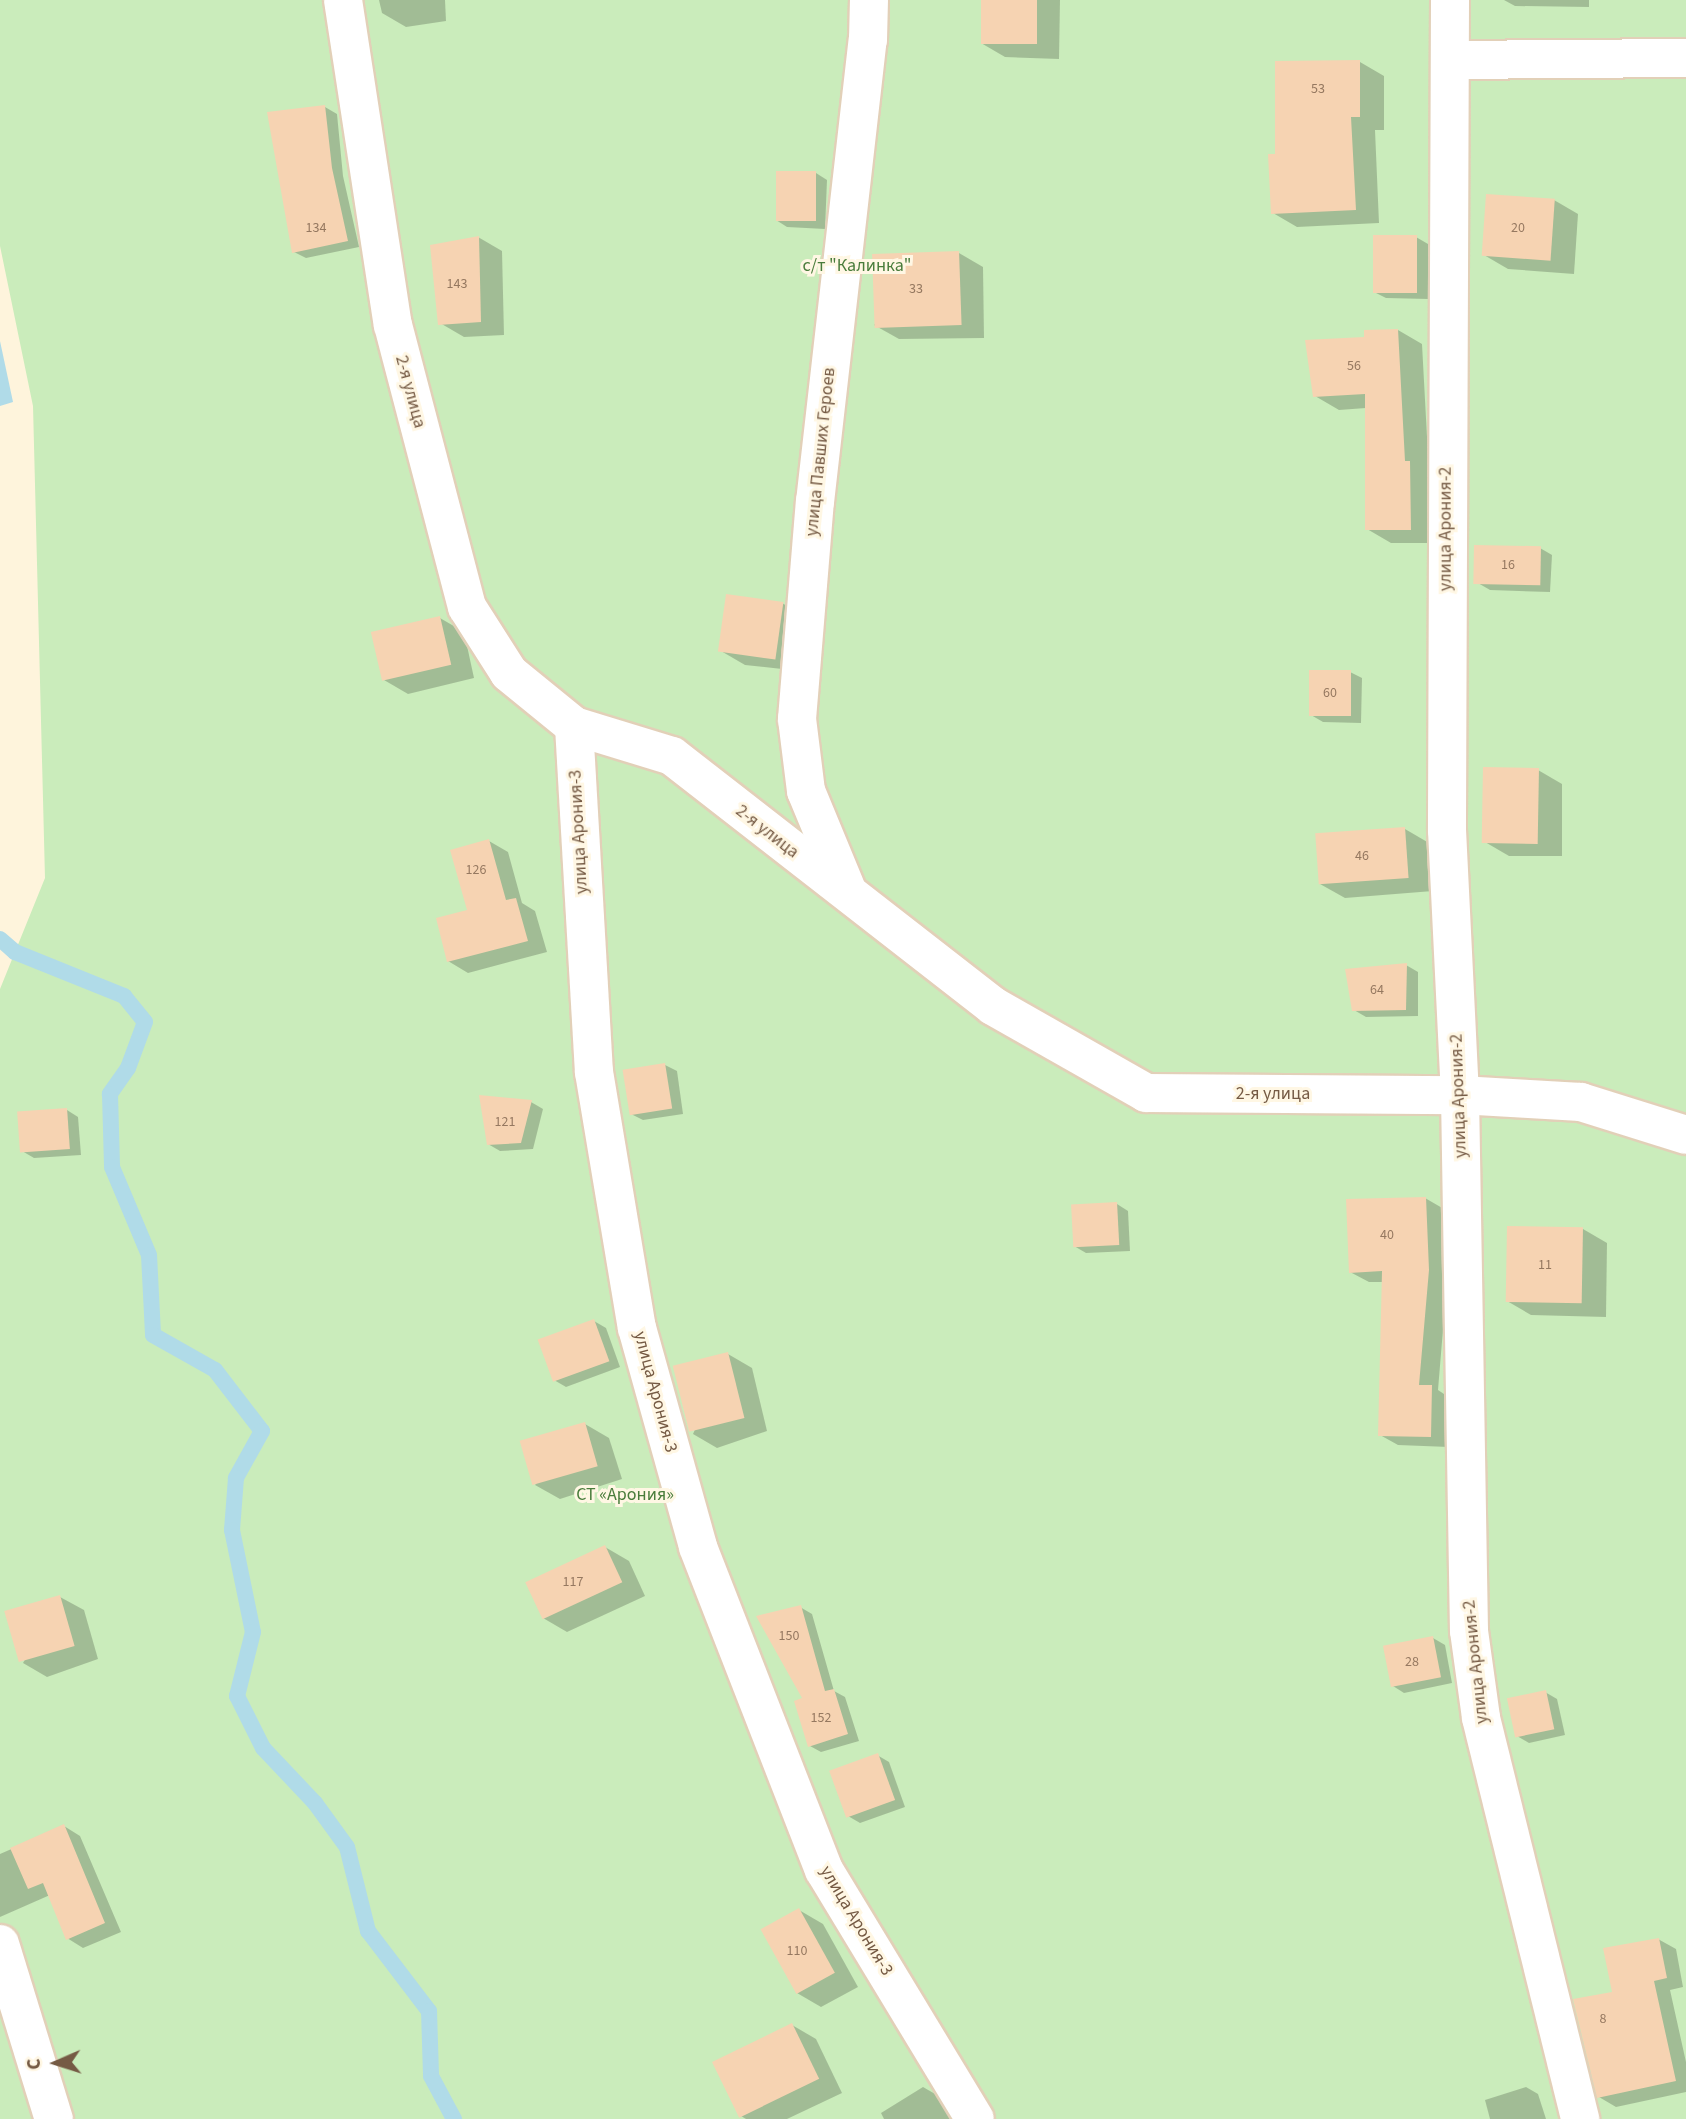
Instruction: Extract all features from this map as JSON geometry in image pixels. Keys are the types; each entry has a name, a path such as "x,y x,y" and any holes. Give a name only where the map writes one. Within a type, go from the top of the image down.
{"street":[{"name":"2-я улица","path":"343,0 393,325 467,607 509,673 574,726 672,756 993,1006 1146,1093 1460,1095 1581,1102 1686,1135"},
{"name":"улица Павших Героев","path":"849,895 806,791 797,719 815,502 868,40 869,0"},
{"name":"улица Арония-2","path":"1450,0 1445,384 1447,816 1460,1095 1469,1631 1481,1718 1580,2119"},
{"path":"1451,60 1686,58"},
{"name":"улица Арония-3","path":"574,726 594,1072 637,1328 698,1546 824,1870 975,2119"},
{"path":"0,1944 54,2119"}],"green space":[{"name":"СТ «Арония»","path":"0,0 1686,0 1686,2119 0,2119 0,989 45,878 33,406 0,246"}],"water":[{"path":"0,341 13,402 0,406"}],"building":[{"path":"981,0 1037,0 1037,44 981,44"},
{"path":"1360,60 1360,117 1351,117 1356,210 1271,214 1268,154 1275,154 1275,61"},
{"path":"325,105 332,168 348,241 292,253 267,112"},
{"path":"776,171 816,171 816,221 776,221"},
{"path":"1486,194 1555,199 1551,261 1482,256"},
{"path":"1373,235 1417,235 1417,293 1373,293"},
{"path":"479,236 481,322 438,325 430,245"},
{"path":"959,251 962,325 875,328 872,254"},
{"path":"1398,329 1405,461 1410,461 1411,530 1365,530 1365,394 1313,397 1305,340 1364,337 1364,330"},
{"path":"1474,545 1541,546 1540,585 1473,584"},
{"path":"726,594 783,602 775,660 718,651"},
{"path":"440,616 451,665 382,681 371,632"},
{"path":"1309,670 1351,670 1351,716 1309,716"},
{"path":"1483,767 1539,768 1538,844 1482,843"},
{"path":"1405,827 1409,878 1319,884 1315,833"},
{"path":"489,839 506,900 516,898 528,941 447,962 436,918 467,910 450,850"},
{"path":"1407,963 1406,1010 1352,1011 1345,969"},
{"path":"665,1063 672,1108 630,1115 623,1070"},
{"path":"479,1095 532,1100 521,1143 487,1145"},
{"path":"67,1108 70,1149 20,1152 17,1111"},
{"path":"1426,1197 1429,1270 1419,1385 1432,1385 1431,1437 1378,1436 1382,1271 1349,1273 1346,1199"},
{"path":"1117,1202 1119,1245 1073,1247 1071,1204"},
{"path":"1507,1226 1583,1227 1582,1303 1506,1302"},
{"path":"594,1319 609,1361 553,1382 538,1340"},
{"path":"728,1352 744,1418 689,1432 673,1366"},
{"path":"585,1422 598,1466 532,1485 520,1441"},
{"path":"605,1545 622,1582 543,1619 525,1582"},
{"path":"60,1595 75,1646 19,1662 4,1611"},
{"path":"801,1605 825,1691 834,1689 848,1734 808,1747 794,1701 802,1698 756,1616"},
{"path":"1433,1636 1441,1677 1391,1687 1383,1646"},
{"path":"1546,1690 1554,1729 1515,1737 1507,1698"},
{"path":"878,1753 895,1800 846,1818 829,1771"},
{"path":"64,1824 105,1923 66,1940 43,1883 28,1889 10,1848"},
{"path":"799,1908 835,1973 796,1994 761,1929"},
{"path":"1659,1938 1667,1978 1654,1981 1676,2081 1597,2098 1573,1999 1612,1992 1603,1948"},
{"path":"792,2023 819,2079 739,2118 712,2062"}],"waterway":[{"path":"0,939 15,952 124,996 145,1022 128,1068 110,1094 112,1167 149,1255 153,1335 215,1370 262,1431 236,1478 232,1530 253,1632 237,1696 263,1748 315,1803 347,1847 368,1931 429,2011 431,2076 454,2119"}],"park label":[{"name":"с/т \"Калинка\"","path":"857,266"}]}
